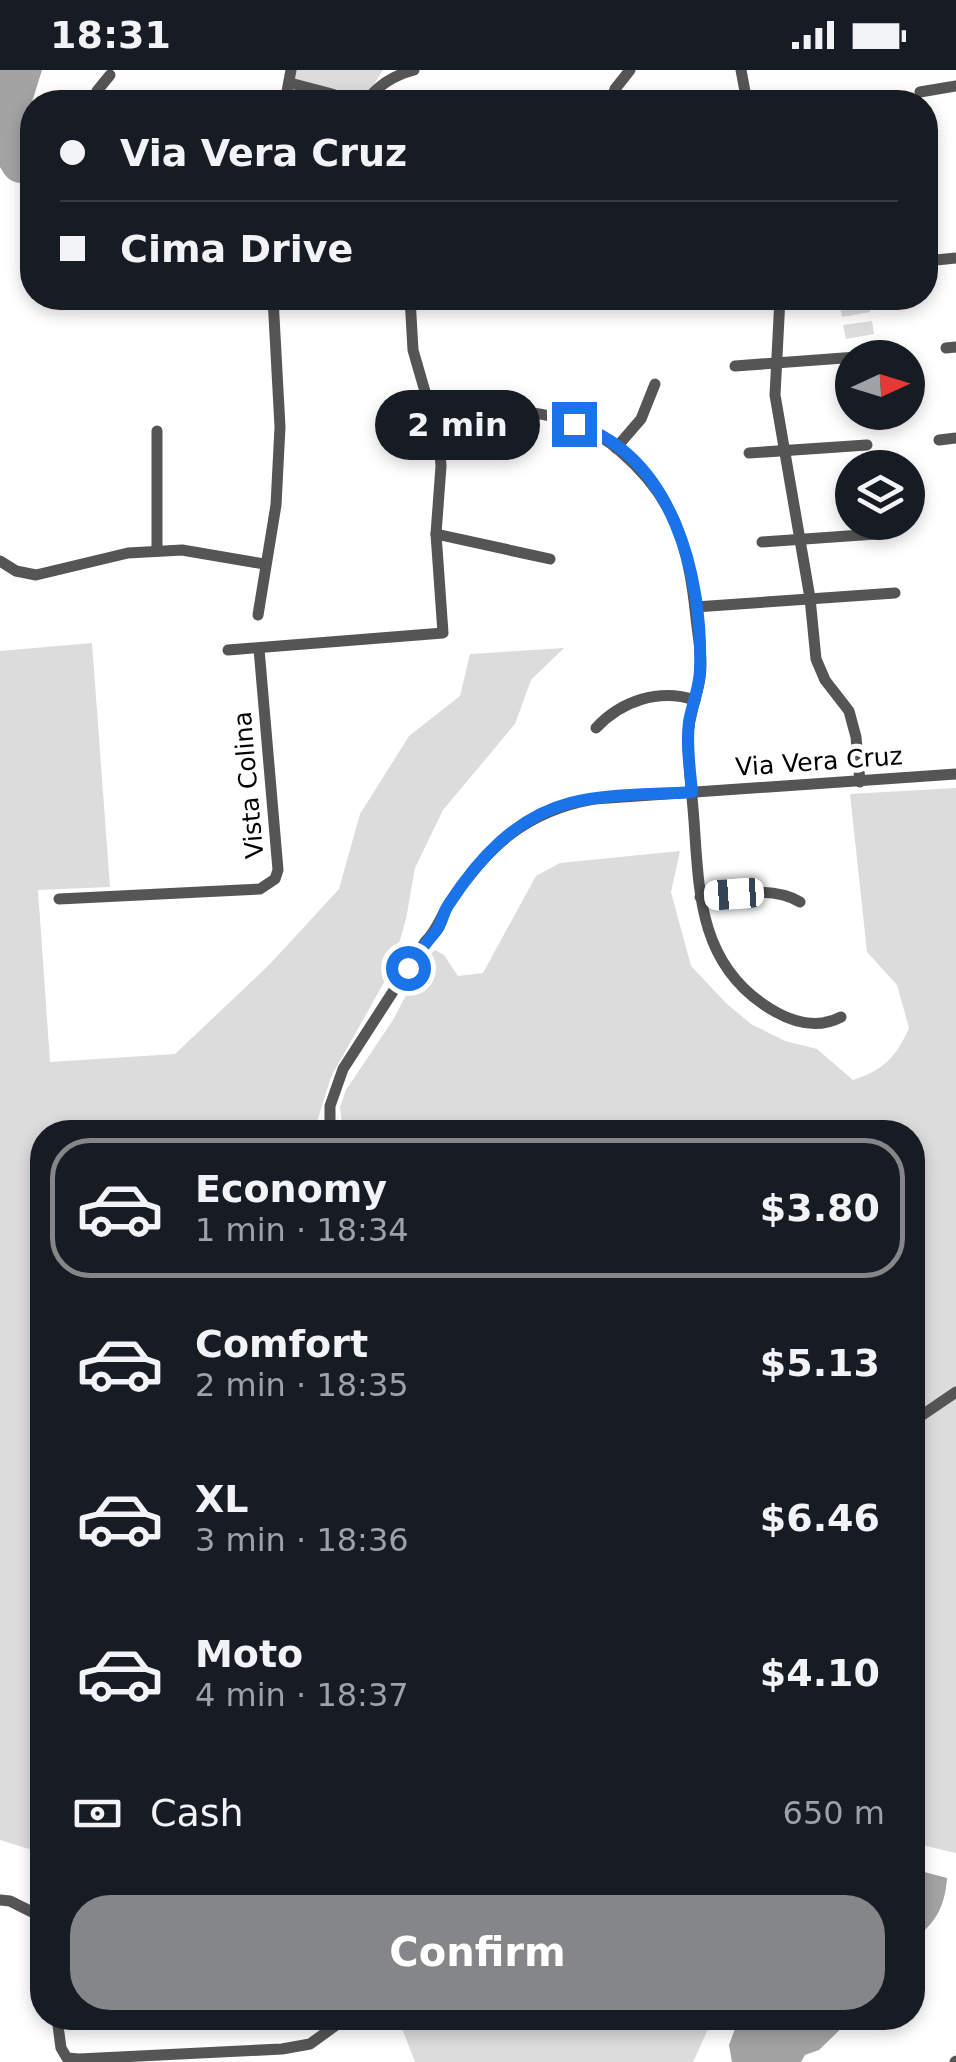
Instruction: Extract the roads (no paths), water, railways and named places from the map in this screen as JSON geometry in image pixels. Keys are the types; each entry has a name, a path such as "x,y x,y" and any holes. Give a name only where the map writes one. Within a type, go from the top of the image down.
{"street":[{"path":"375,90 396,75 414,70"},
{"path":"614,90 630,70"},
{"path":"98,90 110,76"},
{"path":"291,76 323,90"},
{"path":"258,615 276,504 280,427 273,310"},
{"path":"228,650 443,633 436,534 441,466 434,420 413,350 411,310"},
{"path":"779,310 775,395 810,598 816,659 824,680 849,711 856,736 860,782"},
{"path":"735,366 835,358"},
{"path":"616,448 641,419 655,384"},
{"path":"434,420 500,409 524,410 584,427 637,466 673,514 691,566 701,665 688,736 700,897 709,938 722,963 749,994 772,1010 799,1022 815,1024 840,1017"},
{"path":"157,430 157,550"},
{"path":"939,440 956,438"},
{"path":"749,454 867,445"},
{"path":"436,534 550,559"},
{"path":"762,542 835,537"},
{"path":"0,561 16,571 36,575 157,550 204,552 264,564"},
{"path":"695,607 895,592"},
{"name":"Vista Colina","path":"60,899 260,889 275,879 278,870 259,649"},
{"path":"596,728 617,709 632,702 658,696 695,700"},
{"name":"Via Vera Cruz","path":"330,1120 330,1106 343,1069 424,942 438,929 445,909 477,863 534,818 568,804 956,774"},
{"path":"700,897 768,892 791,896 800,902"},
{"path":"925,1413 956,1392"},
{"path":"0,1900 30,1912"},
{"path":"58,2030 67,2058 282,2048 310,2044 329,2030"}]}
